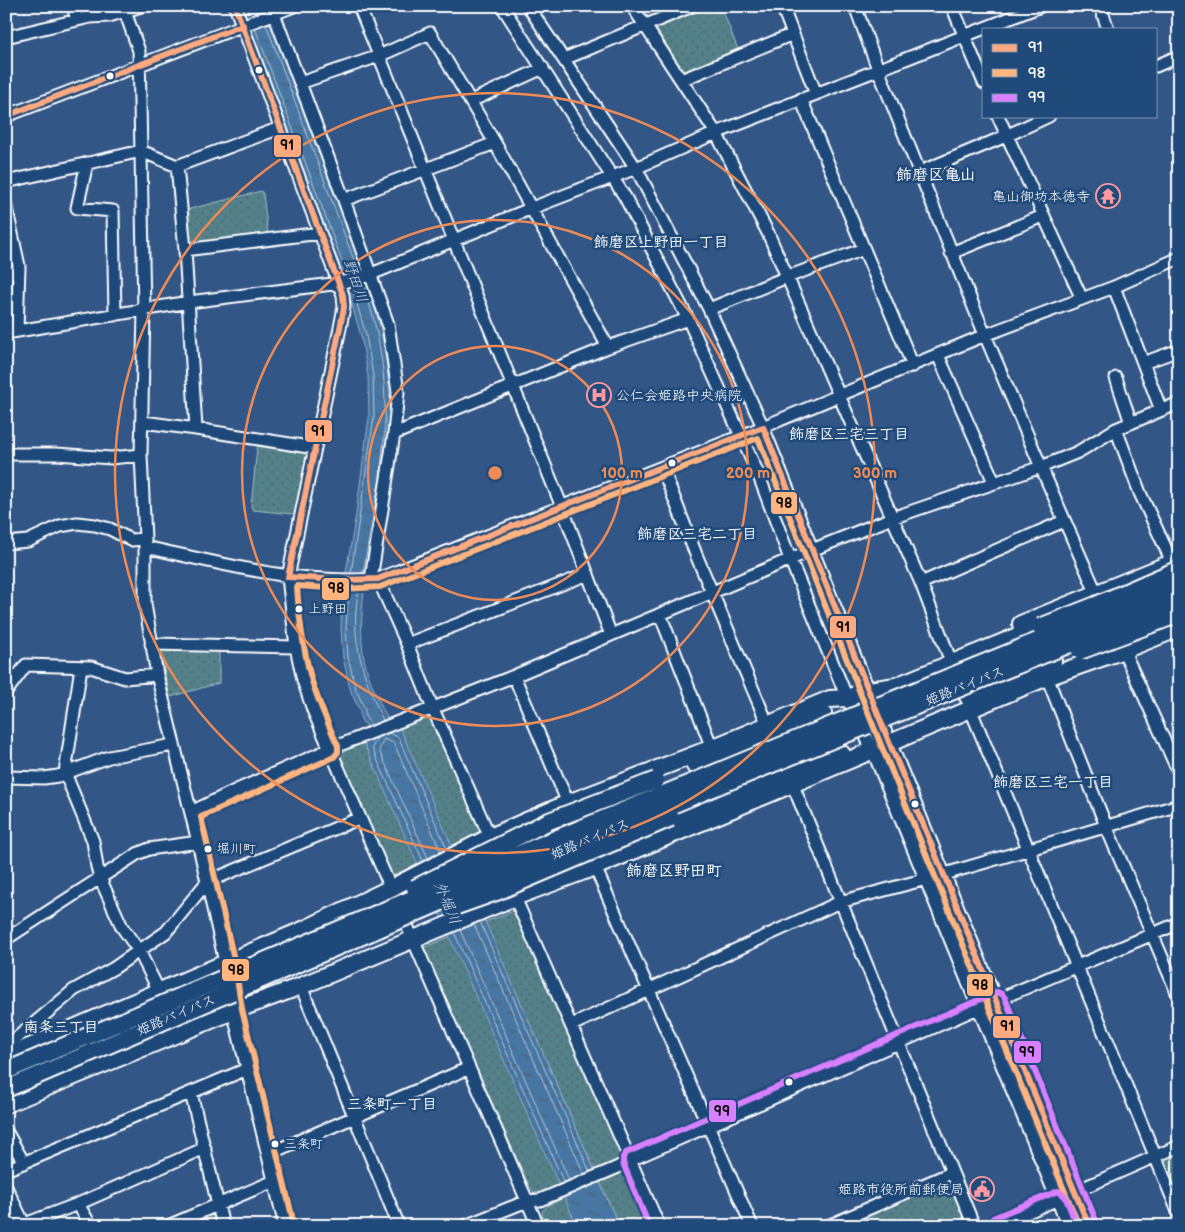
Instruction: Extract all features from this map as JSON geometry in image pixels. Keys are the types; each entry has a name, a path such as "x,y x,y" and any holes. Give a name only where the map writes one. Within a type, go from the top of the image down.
{"highway":[{"path":"869,690 896,686 1163,576 1177,565"},
{"path":"6,1057 305,929 485,840 568,803 712,748 830,699 847,698 869,690 891,677 1096,593 1177,565"},
{"name":"姫路バイパス","path":"6,1071 335,930 935,682 1179,584"},
{"path":"6,1104 515,897 595,867 970,708 1047,677 1124,650 1178,614"},
{"path":"888,742 912,721 1053,661 1178,614"},
{"name":"姫路バイパス","path":"6,1089 394,922 720,785 1178,614"},
{"path":"335,930 452,868 549,822 656,780 760,743 836,707 847,698"},
{"path":"394,922 419,920 490,894 809,760 872,749"}],"street":[{"path":"73,6 77,20"},
{"path":"6,36 141,6"},
{"path":"235,6 343,295 344,307 288,577 296,647 303,680 313,710 360,818 397,884 413,940 538,1226"},
{"path":"6,116 243,25 273,10 294,6"},
{"path":"359,6 612,635"},
{"path":"502,6 626,197 688,319 759,476 790,559 847,698 872,749 1068,1226"},
{"path":"528,6 636,168 709,309 763,427 869,690 888,742 945,874 1089,1226"},
{"path":"632,6 716,133 768,233 921,583 948,654"},
{"path":"564,58 692,6"},
{"path":"782,6 816,94"},
{"path":"855,6 951,252 1040,467 1179,773"},
{"path":"952,6 982,78"},
{"path":"6,206 8,226 19,271 11,332 189,302 340,283 369,275 532,208 612,178 716,133 1041,6"},
{"path":"1100,6 1108,28"},
{"path":"124,9 139,51 144,310 141,455 146,604 157,675 225,962"},
{"path":"273,10 388,324 398,392 375,579 407,644 485,840 515,897 659,1226"},
{"path":"300,83 379,56 430,33 471,100 608,347"},
{"path":"681,80 793,34"},
{"path":"1158,65 1179,56"},
{"path":"471,100 543,68"},
{"path":"801,99 913,366"},
{"path":"999,118 1082,299"},
{"path":"920,172 1045,118"},
{"path":"6,182 141,151 177,166 280,128"},
{"path":"344,200 495,143"},
{"path":"87,164 77,208 113,211 115,315"},
{"path":"177,166 186,250 196,428"},
{"path":"951,252 1043,216"},
{"path":"186,250 320,233"},
{"path":"709,309 787,277 864,249"},
{"path":"6,543 28,541 60,526 77,523 110,529 131,540 288,577 342,580 375,579 741,436 985,335 1114,287 1179,258"},
{"path":"6,274 19,271"},
{"path":"1114,287 1161,410"},
{"path":"394,434 608,347 688,319"},
{"path":"1144,363 1179,350"},
{"path":"938,355 994,482"},
{"path":"1116,378 1131,422"},
{"path":"191,812 330,749 514,676 712,591 892,518 1078,452 1131,422 1161,410 1178,407"},
{"path":"142,422 196,428 315,448"},
{"path":"1116,429 1140,492 1177,565"},
{"path":"6,454 57,454 111,458 141,455"},
{"path":"662,467 768,725"},
{"path":"921,583 1064,521"},
{"path":"407,644 588,574"},
{"path":"660,614 712,748"},
{"path":"151,644 296,647"},
{"path":"6,664 7,690"},
{"path":"7,690 26,666 91,667 125,678 157,675"},
{"path":"81,667 65,774 93,841 100,878 122,927 139,951 159,991"},
{"path":"514,676 568,803"},
{"path":"1047,677 1106,826 1179,998"},
{"path":"970,708 1179,1214"},
{"path":"6,776 44,778 58,776 109,757 173,745"},
{"path":"792,783 974,1226"},
{"path":"572,1025 840,902 945,874 1179,805"},
{"path":"6,1047 74,990 114,968 166,932 207,882 360,818"},
{"path":"6,940 137,854 149,849 198,842"},
{"path":"595,867 752,1226"},
{"path":"465,1226 527,1201 540,1200 616,1168 978,1008 1179,923"},
{"path":"300,986 399,1226"},
{"path":"233,1011 285,1226"},
{"path":"268,1154 469,1068"},
{"path":"6,1170 247,1069"},
{"path":"191,1093 222,1226"},
{"path":"6,1131 24,1163"},
{"path":"996,1226 1179,1146"},
{"path":"6,1188 25,1225 78,1204 205,1148"},
{"path":"828,1226 951,1173"},
{"path":"168,1226 274,1181"},
{"path":"78,1204 92,1226"}],"green space":[{"path":"708,6 721,6 739,52 687,73 682,72 657,33 658,28"},
{"path":"261,191 263,194 268,235 194,245 189,241 186,212 190,209"},
{"path":"260,445 304,451 307,454 296,510 292,514 253,510 251,507 257,448"},
{"path":"219,649 219,683 170,697 160,650"},
{"path":"430,716 482,832 451,847 400,728"},
{"path":"364,743 418,863 392,877 340,760 344,750"},
{"path":"516,910 624,1158 596,1173 485,922"},
{"path":"451,936 561,1189 545,1194 534,1193 529,1186 423,948"},
{"path":"1179,1153 1179,1199 1164,1163 1167,1158"},
{"path":"626,1171 631,1174 654,1226 619,1226 600,1182"},
{"path":"949,1180 969,1226 850,1226 849,1223"},
{"path":"565,1197 577,1226 546,1226 542,1211"},
{"path":"211,1212 217,1214 219,1226 181,1226"}],"water":[{"path":"241,6 265,6 368,283 386,356 390,406 388,456 362,610 363,653 368,673 375,693 393,730 400,728 619,1226 577,1226 364,743 372,739 365,723 363,723 360,717 360,711 351,692 343,658 341,629 342,596 356,514 369,417 368,376 361,336 347,288"}],"transit line":[{"name":"91","path":"235,6 343,295 344,307 340,328 288,577"},
{"name":"91","path":"6,116 243,25"},
{"name":"91","path":"763,427 889,742 1089,1226"},
{"name":"91","path":"288,577 342,580 378,579 763,427"},
{"name":"98","path":"294,1224 242,1009 234,960 201,817 334,757 338,752 338,746 320,704 308,667 297,586 342,589 380,587 758,438 881,745 1079,1226"},
{"name":"99","path":"649,1226 623,1163 623,1157 626,1153 997,992 1005,998 1097,1223"},
{"name":"99","path":"993,1218 1058,1191 1065,1196 1076,1223"}],"place":[{"name":"亀山御坊本徳寺","path":"1108,196"},
{"name":"公仁会姫路中央病院","path":"599,395"},
{"name":"上野田","path":"299,609"},
{"name":"堀川町","path":"208,849"},
{"name":"三条町","path":"275,1144"},
{"name":"姫路市役所前郵便局","path":"982,1189"}],"district":[{"name":"飾磨区亀山","path":"936,175"},
{"name":"飾磨区上野田一丁目","path":"661,242"},
{"name":"飾磨区三宅三丁目","path":"849,434"},
{"name":"飾磨区三宅二丁目","path":"697,534"},
{"name":"飾磨区三宅一丁目","path":"1053,782"},
{"name":"飾磨区野田町","path":"674,871"},
{"name":"南条三丁目","path":"61,1027"},
{"name":"三条町一丁目","path":"392,1104"}],"water label":[{"name":"野田川","path":"355,281"},
{"name":"外堀川","path":"447,903"}]}
